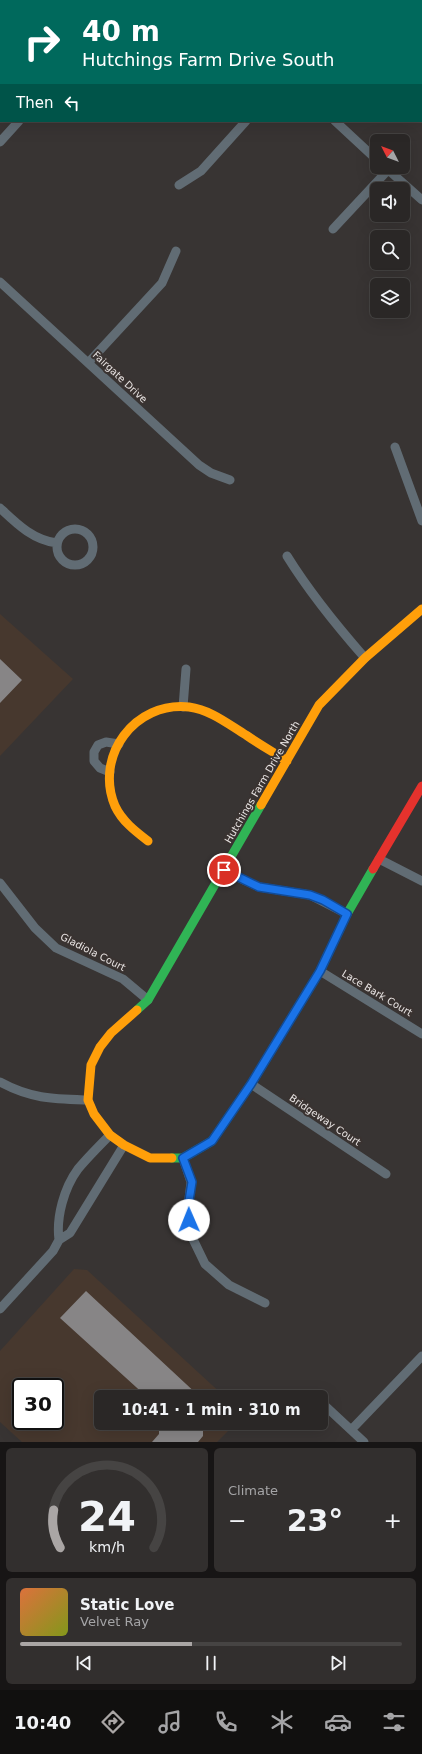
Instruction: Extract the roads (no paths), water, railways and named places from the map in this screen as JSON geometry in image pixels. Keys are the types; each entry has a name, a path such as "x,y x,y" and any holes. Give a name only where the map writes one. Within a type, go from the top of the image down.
{"street":[{"path":"0,142 18,122"},
{"path":"179,185 201,171 245,122"},
{"path":"336,122 370,154"},
{"path":"333,229 381,174"},
{"path":"393,174 422,200"},
{"path":"88,362 162,283 176,251"},
{"name":"Fairgate Drive","path":"2,288 88,362 199,465 211,473 230,480"},
{"path":"395,447 422,521"},
{"path":"0,508 25,531 49,542 57,543"},
{"path":"80,529 90,536 93,548 88,560 83,564 71,565 61,559 58,555 57,543 59,538 67,530 80,529"},
{"path":"287,556 306,587 365,658"},
{"name":"Hutchings Farm Drive North","path":"88,1100 91,1065 100,1047 111,1033 148,1000 319,705 365,658 422,609"},
{"path":"183,707 186,669"},
{"path":"148,841 127,824 116,806 110,790 110,772 113,757 119,744 132,726 143,716 167,707 200,709 214,715 287,760"},
{"path":"110,772 100,768 94,761 94,752 98,745 106,742 119,744"},
{"path":"0,1082 12,1089 33,1096 88,1100 94,1114 110,1135 124,1145 150,1158 183,1158 212,1141 251,1084 320,971 347,914 422,786"},
{"path":"379,859 422,881"},
{"path":"224,870 259,887 310,895 323,900 347,914"},
{"name":"Gladiola Court","path":"0,883 35,928 56,948 123,979 148,1000"},
{"name":"Lace Bark Court","path":"320,971 422,1034"},
{"name":"Bridgeway Court","path":"251,1084 386,1174"},
{"path":"59,1240 57,1227 68,1187 77,1170 110,1135"},
{"path":"0,1309 53,1251 59,1240 70,1233 124,1145"},
{"path":"183,1158 192,1182 188,1207 190,1232 205,1264 229,1285 265,1303"},
{"path":"351,1430 422,1356"},
{"path":"328,1409 364,1442"}]}
